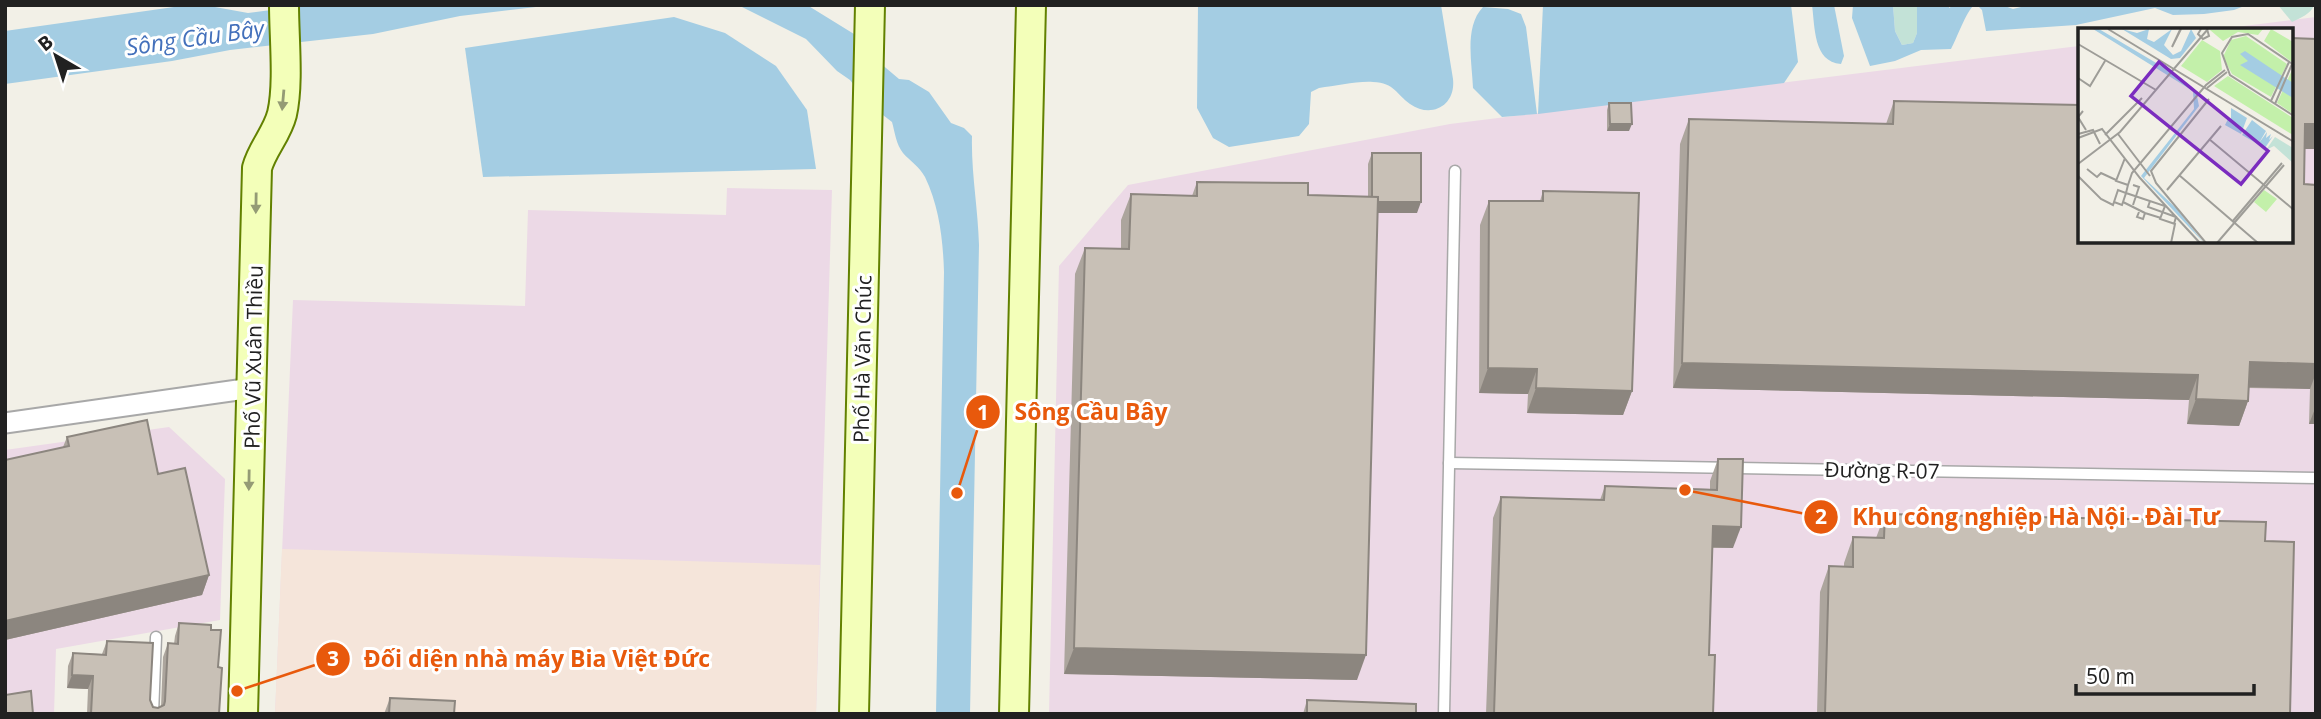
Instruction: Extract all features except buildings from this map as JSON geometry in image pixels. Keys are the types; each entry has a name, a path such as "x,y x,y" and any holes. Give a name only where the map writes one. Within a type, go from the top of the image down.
{"street":[{"name":"Phố Vũ Xuân Thiều","path":"243,714 257,168 281,117 284,101 284,5"},
{"name":"Phố Hà Văn Chúc","path":"854,714 870,5"},
{"path":"1014,714 1031,5"},
{"path":"5,423 252,387"}],"lane":[{"path":"1444,714 1455,171"},
{"name":"Đường R-07","path":"1449,463 2316,478"},
{"path":"153,714 156,637"}],"shaded area":[{"path":"1893,5 1917,5 1917,33 1913,43 1902,45 1895,31"},
{"path":"2278,5 2314,5 2308,13 2292,22"},
{"path":"2316,17 2316,714 1049,714 1059,266 1128,185 1450,124 2078,46 2078,243 2293,243 2293,28 2228,28"},
{"path":"727,188 832,190 816,714 275,714 293,300 525,306 528,210 726,215"},
{"path":"169,427 225,479 220,620 56,649 54,714 5,714 5,450"},
{"path":"282,549 820,565 816,714 275,714"}],"water":[{"name":"Sông Cầu Bây","path":"204,5 248,13 309,5 553,5 460,16 373,34 230,50 172,61 5,84 5,31"},
{"path":"738,5 807,5 854,34 873,57 899,79 909,80 929,92 951,123 964,128 972,136 979,245 970,714 936,714 944,272 934,199 923,173 901,150 892,122 870,105 850,80 837,71 806,39"},
{"path":"1198,5 1441,5 1453,88 1446,103 1434,110 1426,110 1410,104 1386,84 1360,82 1319,88 1311,92 1309,124 1299,136 1229,147 1213,138 1197,108"},
{"path":"1543,5 1791,5 1798,62 1784,83 1538,114"},
{"path":"1812,5 1834,5 1844,56 1841,64 1832,62 1820,50"},
{"path":"1853,5 1893,5 1895,31 1902,45 1913,43 1917,33 1917,5 1949,5 1949,8 1954,5 1974,5 1951,49 1921,50 1895,61 1870,66 1852,18"},
{"path":"1977,5 2002,5 2013,9 2029,5 2247,5 2234,10 2204,14 2173,15 2155,8 2076,25 1986,31 1982,10"},
{"path":"1483,7 1508,9 1521,14 1526,27 1537,114 1502,117 1473,88 1471,35 1473,24"},
{"path":"674,17 725,33 776,66 807,110 816,169 483,177 465,48"}],"place":[{"name":"Khu công nghiệp Hà Nội - Đài Tư","path":"1685,490"},
{"name":"Sông Cầu Bây","path":"957,493"},
{"name":"Đối diện nhà máy Bia Việt Đức","path":"237,691"}]}
